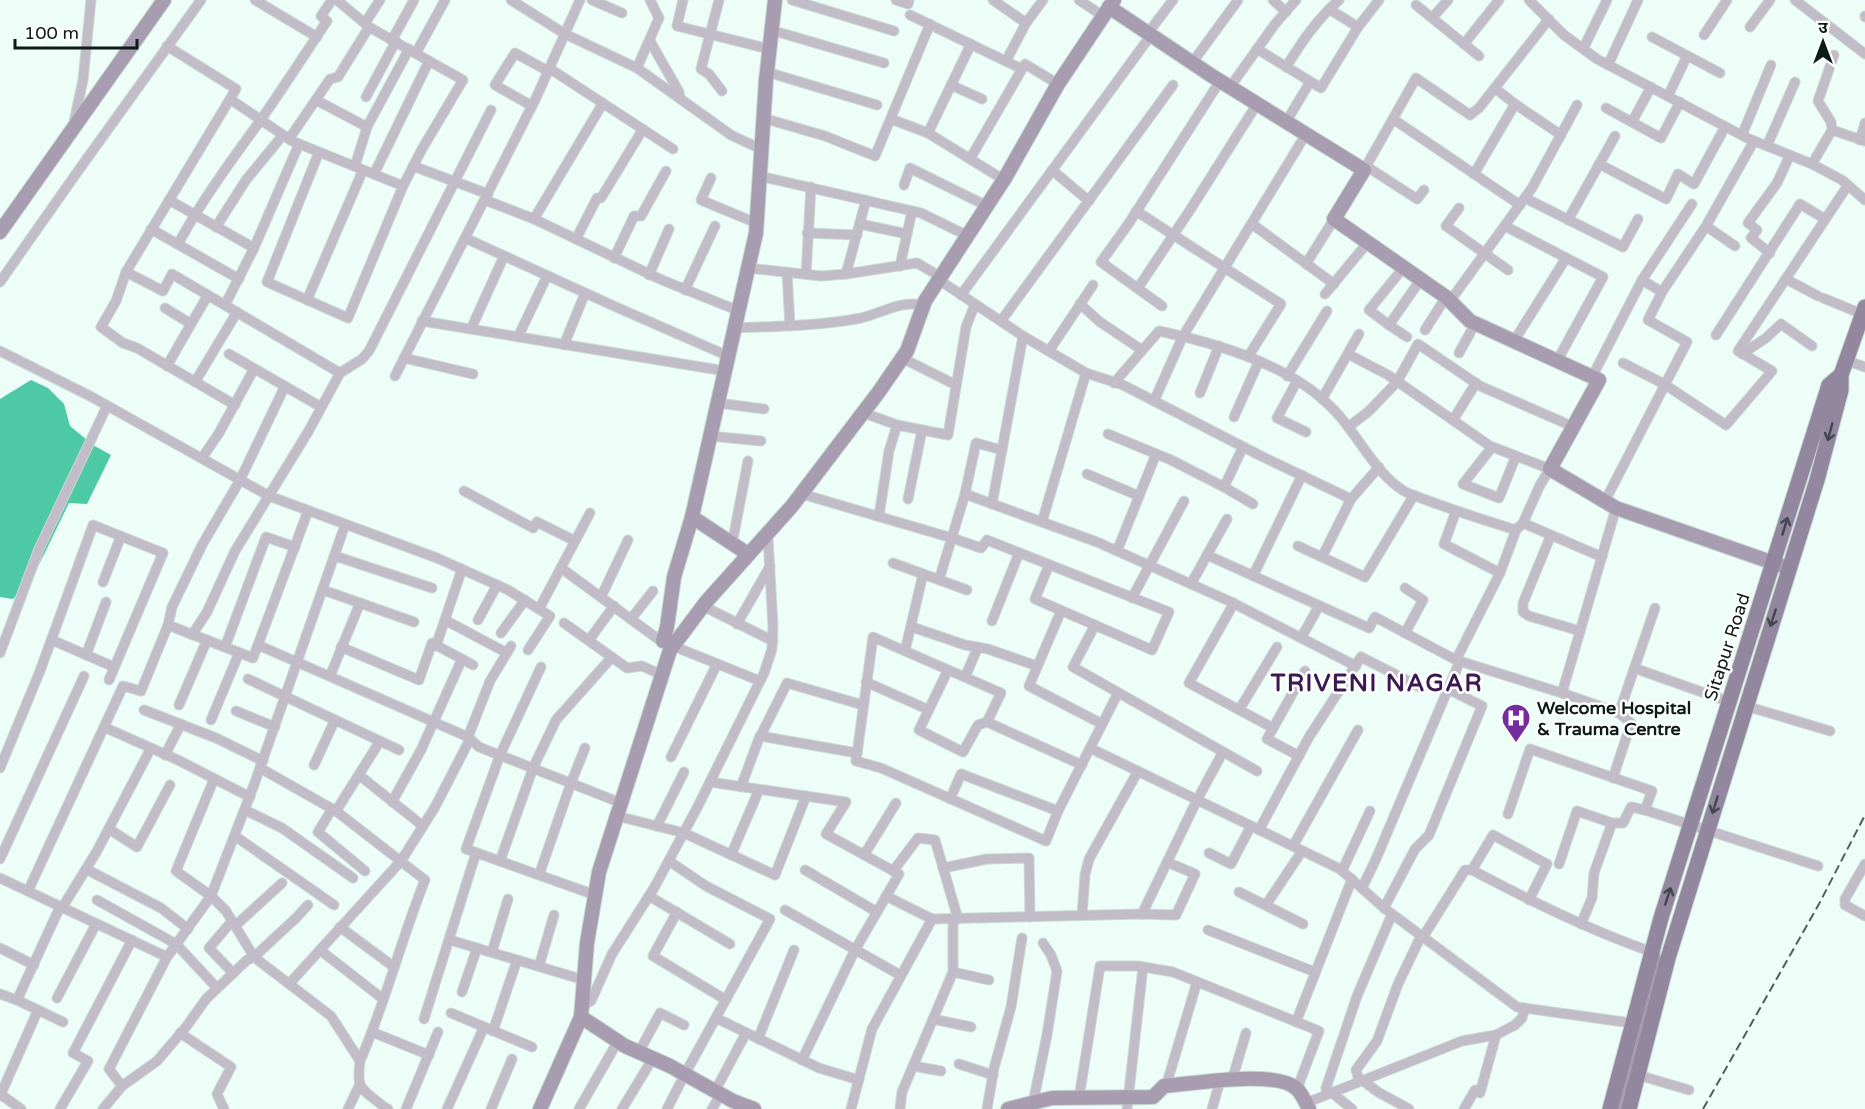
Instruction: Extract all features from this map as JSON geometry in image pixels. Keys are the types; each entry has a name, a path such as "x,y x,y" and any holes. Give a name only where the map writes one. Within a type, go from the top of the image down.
{"main road":[{"name":"Sitapur Road","path":"1629,1109 1662,963 1707,831 1816,480 1841,390 1844,368 1864,311"},
{"name":"Sitapur Road","path":"1610,1109 1652,952 1690,825 1829,385 1844,368"}],"street":[{"path":"73,128 83,80 92,0"},
{"path":"0,232 164,0"},
{"path":"0,282 201,0"},
{"path":"255,0 317,37"},
{"path":"178,244 194,214 220,175 261,120 317,37 327,21 321,16 332,0"},
{"path":"319,152 267,282 348,318 403,186 463,80 367,25 337,0"},
{"path":"216,227 246,180 286,137 330,78 338,77 380,0"},
{"path":"366,97 414,0"},
{"path":"307,300 359,168 367,127 445,0"},
{"path":"511,0 565,34 637,68 731,135 761,149"},
{"path":"592,0 622,13"},
{"path":"637,68 659,18 650,0"},
{"path":"683,0 676,26 769,50"},
{"path":"719,0 701,69 709,74 722,91"},
{"path":"540,1109 581,1012 587,943 599,872 670,650 667,627 674,577 692,518 756,224 763,118 775,0"},
{"path":"792,0 894,31"},
{"path":"896,0 908,4 909,0"},
{"path":"993,0 1026,23"},
{"path":"1006,61 1026,23 1043,0"},
{"path":"1079,0 1109,8 1286,122 1417,199 1424,190"},
{"path":"961,295 1173,0"},
{"path":"1192,63 1238,0"},
{"path":"1273,0 1286,12"},
{"path":"1162,306 1101,262 1225,84 1257,49 1296,0"},
{"path":"1286,67 1308,32 1339,0"},
{"path":"1257,49 1321,87 1358,27 1379,0"},
{"path":"1432,18 1448,0"},
{"path":"1464,44 1499,0"},
{"path":"1582,49 1607,0"},
{"path":"1608,65 1638,0"},
{"path":"1750,27 1770,0"},
{"path":"1795,0 1865,54"},
{"path":"395,376 532,106 565,34 577,1"},
{"path":"1531,1 1564,35 1608,65 1754,141 1812,164 1842,180 1865,200"},
{"path":"1704,35 1722,2"},
{"path":"1416,5 1479,56"},
{"path":"668,644 802,494 864,413 907,351 924,305 1004,180 1058,84 1109,8"},
{"path":"1329,9 1358,27"},
{"path":"910,15 1022,69"},
{"path":"1306,264 1365,168 1416,78 1470,115 1496,89 1549,19"},
{"path":"763,118 825,136 875,156 930,24"},
{"path":"771,30 884,63"},
{"path":"1652,37 1720,73"},
{"path":"650,41 679,92 680,98"},
{"path":"928,133 971,44"},
{"path":"167,46 236,89 126,272 116,301 101,327 123,343 137,348 234,405"},
{"path":"532,106 495,85 515,53 603,103 673,149"},
{"path":"1812,164 1832,130 1818,102 1834,55"},
{"path":"1668,96 1688,56"},
{"path":"374,174 429,61"},
{"path":"970,159 1025,64 1058,84"},
{"path":"1742,135 1771,65"},
{"path":"767,72 877,105"},
{"path":"1286,122 1310,82"},
{"path":"1767,146 1795,82"},
{"path":"951,85 982,99"},
{"path":"1001,321 1173,85"},
{"path":"1632,122 1651,87"},
{"path":"1496,89 1561,135"},
{"path":"230,99 299,144 403,186"},
{"path":"315,100 367,127"},
{"path":"1606,108 1661,138 1680,102"},
{"path":"534,219 603,103"},
{"path":"1138,288 1257,104"},
{"path":"1474,174 1515,104"},
{"path":"1425,330 1484,255 1522,201 1577,105"},
{"path":"192,634 207,612 235,551 339,373 362,359 369,351 491,110"},
{"path":"891,119 928,133 1004,180"},
{"path":"1393,119 1474,174 1522,201 1623,247 1638,219"},
{"path":"1832,130 1862,140 1865,123"},
{"path":"1599,164 1666,199 1678,174 1694,184 1725,126"},
{"path":"576,239 597,198 601,198 643,129"},
{"path":"1154,401 1183,336 1306,134"},
{"path":"1568,220 1615,136"},
{"path":"1562,693 1602,556 1611,505 1664,384 1687,342 1648,320 1662,292 1706,226 1754,141"},
{"path":"225,305 254,248 299,144"},
{"path":"1770,253 1751,238 1757,230 1748,223 1777,183 1790,155"},
{"path":"413,166 454,181 650,275 738,312"},
{"path":"904,185 910,168 987,206"},
{"path":"1052,170 1089,201"},
{"path":"614,258 634,216 641,216 666,171"},
{"path":"759,176 912,210 968,236"},
{"path":"711,178 701,200 756,224"},
{"path":"1623,363 1664,384 1726,426 1772,371 1738,351 1848,185"},
{"path":"806,274 811,187"},
{"path":"169,200 254,248"},
{"path":"846,274 866,200"},
{"path":"1592,377 1642,280 1692,204"},
{"path":"1716,335 1800,204 1825,219"},
{"path":"1458,208 1446,226 1508,270"},
{"path":"900,266 912,210"},
{"path":"1136,211 1281,304 1248,357"},
{"path":"1334,219 1448,299 1470,321 1599,380 1540,485 1520,527 1458,660 1448,689 1362,888"},
{"path":"860,224 907,234"},
{"path":"1252,224 1334,284"},
{"path":"685,290 715,226"},
{"path":"1505,226 1603,277 1557,361"},
{"path":"1706,226 1735,246"},
{"path":"151,229 239,279"},
{"path":"650,275 669,230"},
{"path":"807,232 857,235"},
{"path":"465,238 728,356"},
{"path":"1325,294 1368,242"},
{"path":"471,329 504,256"},
{"path":"1514,341 1566,258"},
{"path":"748,268 821,276 916,263 1023,336 1086,373 1123,385 1351,499"},
{"path":"1404,267 1369,310 1407,337"},
{"path":"126,272 163,291 172,274 339,373"},
{"path":"787,273 789,326"},
{"path":"518,337 547,276"},
{"path":"1389,324 1421,279"},
{"path":"1786,279 1821,297 1864,311"},
{"path":"1642,280 1662,292"},
{"path":"1049,351 1093,285"},
{"path":"564,345 585,293"},
{"path":"167,366 208,295"},
{"path":"735,328 807,326 863,317 907,304 924,305"},
{"path":"864,413 897,425 948,435 966,327 975,304"},
{"path":"1080,304 1100,322 1142,350"},
{"path":"165,308 191,324"},
{"path":"1287,376 1327,310"},
{"path":"195,382 237,312"},
{"path":"422,321 725,371"},
{"path":"1459,353 1475,324"},
{"path":"1742,354 1766,338 1781,324 1812,346"},
{"path":"1114,383 1159,331 1219,346 1248,357 1297,381 1322,399 1332,407 1389,480 1405,492 1456,511 1551,536 1602,556"},
{"path":"1322,399 1359,334"},
{"path":"992,504 1023,336"},
{"path":"1348,428 1397,382 1418,344 1476,383 1574,427"},
{"path":"1200,393 1219,346"},
{"path":"0,351 107,406 269,496 437,558 525,600 550,616 528,650"},
{"path":"229,354 321,407"},
{"path":"1348,354 1397,382 1492,447 1550,470 1611,505 1788,568"},
{"path":"404,358 473,374"},
{"path":"902,358 956,385"},
{"path":"1234,417 1258,362"},
{"path":"1844,368 1865,367"},
{"path":"202,458 254,369"},
{"path":"1042,522 1086,373"},
{"path":"1297,381 1276,418 1306,432"},
{"path":"1453,420 1476,383"},
{"path":"28,891 123,686 141,691 168,625 172,607 202,545 240,480 285,386"},
{"path":"718,403 764,409"},
{"path":"0,652 3,637 39,549 107,406"},
{"path":"879,516 889,451 897,425"},
{"path":"908,499 922,430"},
{"path":"1108,434 1156,454 1253,504"},
{"path":"710,436 761,441"},
{"path":"939,580 965,494 976,442 1002,450"},
{"path":"1224,488 1243,447"},
{"path":"1492,447 1463,484 1499,498 1516,456"},
{"path":"1117,551 1156,454"},
{"path":"732,544 748,461"},
{"path":"1322,557 1351,499 1379,467"},
{"path":"1087,474 1139,496"},
{"path":"1254,576 1302,475"},
{"path":"464,491 533,528 537,522 575,542"},
{"path":"802,494 981,548 987,540 1169,612 1152,650 1035,599 1049,565"},
{"path":"965,494 1117,551 1234,603 1356,666"},
{"path":"1298,546 1365,577 1414,495"},
{"path":"1132,598 1184,501"},
{"path":"168,625 253,658 308,511"},
{"path":"1456,511 1444,544 1500,573"},
{"path":"540,609 590,513"},
{"path":"692,518 748,554"},
{"path":"1191,584 1227,519"},
{"path":"1,762 52,640 93,525 163,553 109,680"},
{"path":"122,1086 109,1069 167,957 211,896 262,765 345,525"},
{"path":"103,582 121,536"},
{"path":"581,1012 591,1001 612,954 669,861 760,681 772,649 770,566 768,538 765,536"},
{"path":"1551,536 1523,603 1523,612 1529,616 1580,631"},
{"path":"225,647 266,537 295,547"},
{"path":"601,597 628,540"},
{"path":"993,621 1019,553"},
{"path":"1207,555 1369,628 1375,617 1458,660 1619,713 1631,723 1613,778"},
{"path":"335,556 432,588"},
{"path":"893,563 967,590"},
{"path":"737,624 770,566"},
{"path":"561,568 668,644 760,681"},
{"path":"436,646 462,569"},
{"path":"905,651 923,574"},
{"path":"478,620 497,585"},
{"path":"1405,588 1424,600 1405,633"},
{"path":"323,590 414,622"},
{"path":"631,619 653,591"},
{"path":"501,633 525,600"},
{"path":"86,655 106,602"},
{"path":"330,676 360,603"},
{"path":"1234,603 1190,683 1273,728"},
{"path":"589,640 614,606"},
{"path":"703,606 772,641"},
{"path":"1301,638 1319,606"},
{"path":"1619,713 1655,608"},
{"path":"1061,611 1029,686 1102,724"},
{"path":"289,984 401,861 435,807 469,738 490,681 509,650 445,620"},
{"path":"564,623 627,668 642,666 662,675"},
{"path":"1095,625 1073,667 1257,771"},
{"path":"912,627 965,645 988,648 1037,666"},
{"path":"987,722 1000,693 873,637 856,761 881,768 1046,841 1058,811 1118,693"},
{"path":"52,640 114,667"},
{"path":"179,705 207,640"},
{"path":"341,647 419,680 432,643 473,665"},
{"path":"258,645 469,738 479,747 571,783 619,810 657,826 684,833 775,875 806,796"},
{"path":"965,677 978,647"},
{"path":"1239,710 1276,647"},
{"path":"211,720 239,653"},
{"path":"500,861 533,768 556,720 612,657"},
{"path":"1209,853 1231,864 1309,737 1362,657 1422,688"},
{"path":"392,802 421,750 462,659"},
{"path":"671,757 717,664"},
{"path":"541,667 500,755 466,849 595,895"},
{"path":"1634,668 1730,702"},
{"path":"948,670 919,730 963,752 978,725 987,722 1082,765"},
{"path":"1299,756 1267,739 1305,671"},
{"path":"0,860 84,676"},
{"path":"248,679 399,750"},
{"path":"866,682 929,710"},
{"path":"741,787 760,736 787,683 863,705"},
{"path":"1384,908 1415,849 1429,835 1482,706 1448,689"},
{"path":"1745,707 1830,730"},
{"path":"144,710 216,738 262,765 334,810 425,880 413,908 372,1032 360,1061 359,1086 348,1109"},
{"path":"236,711 275,727"},
{"path":"314,765 335,720"},
{"path":"165,755 181,724"},
{"path":"104,727 250,797"},
{"path":"1266,905 1298,848 1358,730"},
{"path":"760,736 857,753"},
{"path":"365,871 318,832 380,741"},
{"path":"17,1000 61,907 109,830 151,748"},
{"path":"538,875 585,748"},
{"path":"1090,748 1342,871 1384,908 1517,1007 1632,1025"},
{"path":"1508,814 1530,749 1652,791 1645,810"},
{"path":"1142,914 1223,752"},
{"path":"657,826 684,771"},
{"path":"1082,915 1085,875 1089,860 1138,771"},
{"path":"950,799 961,774 1058,811"},
{"path":"359,775 423,826"},
{"path":"214,779 176,871 211,896 226,911 254,957 331,1016 360,1061"},
{"path":"710,782 846,802 826,834 899,874 855,950 802,1060"},
{"path":"109,830 136,847 170,786"},
{"path":"731,855 759,790"},
{"path":"864,855 896,803"},
{"path":"1559,864 1577,811 1612,823 1623,823 1631,807 1818,866"},
{"path":"245,810 282,828 353,878"},
{"path":"1342,871 1370,811"},
{"path":"1581,924 1592,898 1594,873 1612,823"},
{"path":"1472,870 1492,835 1547,864 1529,900"},
{"path":"234,836 334,905"},
{"path":"893,871 918,838 935,840 956,919 953,972 902,1092 900,1109"},
{"path":"424,1019 476,853"},
{"path":"944,868 987,859 1029,858 1030,917"},
{"path":"668,1109 770,919 706,886 669,861"},
{"path":"886,896 932,919 1176,915 1196,874 1167,862"},
{"path":"1865,864 1845,900 1845,905 1865,915"},
{"path":"86,868 161,908 188,928"},
{"path":"805,870 877,912"},
{"path":"1409,1109 1360,1080 1356,1070 1377,1041 1398,984 1422,937 1465,870 1472,870 1581,924 1652,952 1662,963 1618,1109"},
{"path":"0,878 167,957"},
{"path":"1296,1022 1352,879"},
{"path":"233,973 209,948 234,923 282,883"},
{"path":"1239,892 1303,924"},
{"path":"649,896 730,944"},
{"path":"492,952 508,899"},
{"path":"97,900 176,944 217,988"},
{"path":"103,1109 122,1086 157,1060 217,988 247,960 254,957 308,905"},
{"path":"785,910 900,975"},
{"path":"677,912 653,956 726,1000"},
{"path":"1352,1109 1329,1093 1326,1088 1357,996 1392,914"},
{"path":"539,966 554,915"},
{"path":"851,1109 872,1029 932,919"},
{"path":"57,998 96,924"},
{"path":"340,927 394,967"},
{"path":"1208,930 1315,972"},
{"path":"987,1109 993,1075 1011,1007 1022,938"},
{"path":"60,1109 88,1061 73,1053 132,940"},
{"path":"450,940 584,980"},
{"path":"1033,1103 1047,1035 1056,971 1051,955 1043,943"},
{"path":"0,948 34,965"},
{"path":"462,992 477,948"},
{"path":"320,950 383,999"},
{"path":"758,1039 794,950"},
{"path":"494,1031 518,960"},
{"path":"1079,1098 1100,966 1143,967 1173,972 1319,1031 1297,1089"},
{"path":"1127,1103 1143,967"},
{"path":"953,972 989,980"},
{"path":"1166,1086 1197,982"},
{"path":"1,998 17,1000 63,1022"},
{"path":"1008,1109 1052,1098 1127,1103 1153,1097 1164,1086 1256,1078 1284,1081 1297,1089 1307,1106 1329,1093 1360,1080 1462,1041 1496,1035 1515,1025 1522,1018 1525,1008"},
{"path":"21,1109 0,1095 38,1010"},
{"path":"451,1012 532,1047"},
{"path":"581,1012 618,1041 753,1109"},
{"path":"622,1109 646,1055 660,1014 684,1025"},
{"path":"716,1018 819,1068 859,1080"},
{"path":"933,1019 970,1027"},
{"path":"447,1109 484,1027"},
{"path":"372,1032 429,1055"},
{"path":"406,1109 438,1032"},
{"path":"180,1033 231,1067 217,1094 224,1109"},
{"path":"712,1109 746,1033"},
{"path":"1212,1109 1246,1033"},
{"path":"1464,1109 1475,1090 1480,1093 1496,1035"},
{"path":"579,1109 618,1041"},
{"path":"491,1109 513,1059"},
{"path":"959,1064 993,1075"},
{"path":"913,1066 941,1071"},
{"path":"1638,1075 1689,1090"},
{"path":"359,1086 388,1109"}],"shaded area":[{"path":"31,380 48,388 64,404 70,426 93,445 111,455 87,504 69,503 32,579 13,599 0,597 0,399"}],"railway":[{"path":"1703,1109 1819,904 1865,815"}],"place":[{"name":"Welcome Hospital & Trauma Centre","path":"1516,744"}],"district":[{"name":"TRIVENI NAGAR","path":"1377,683"}]}
